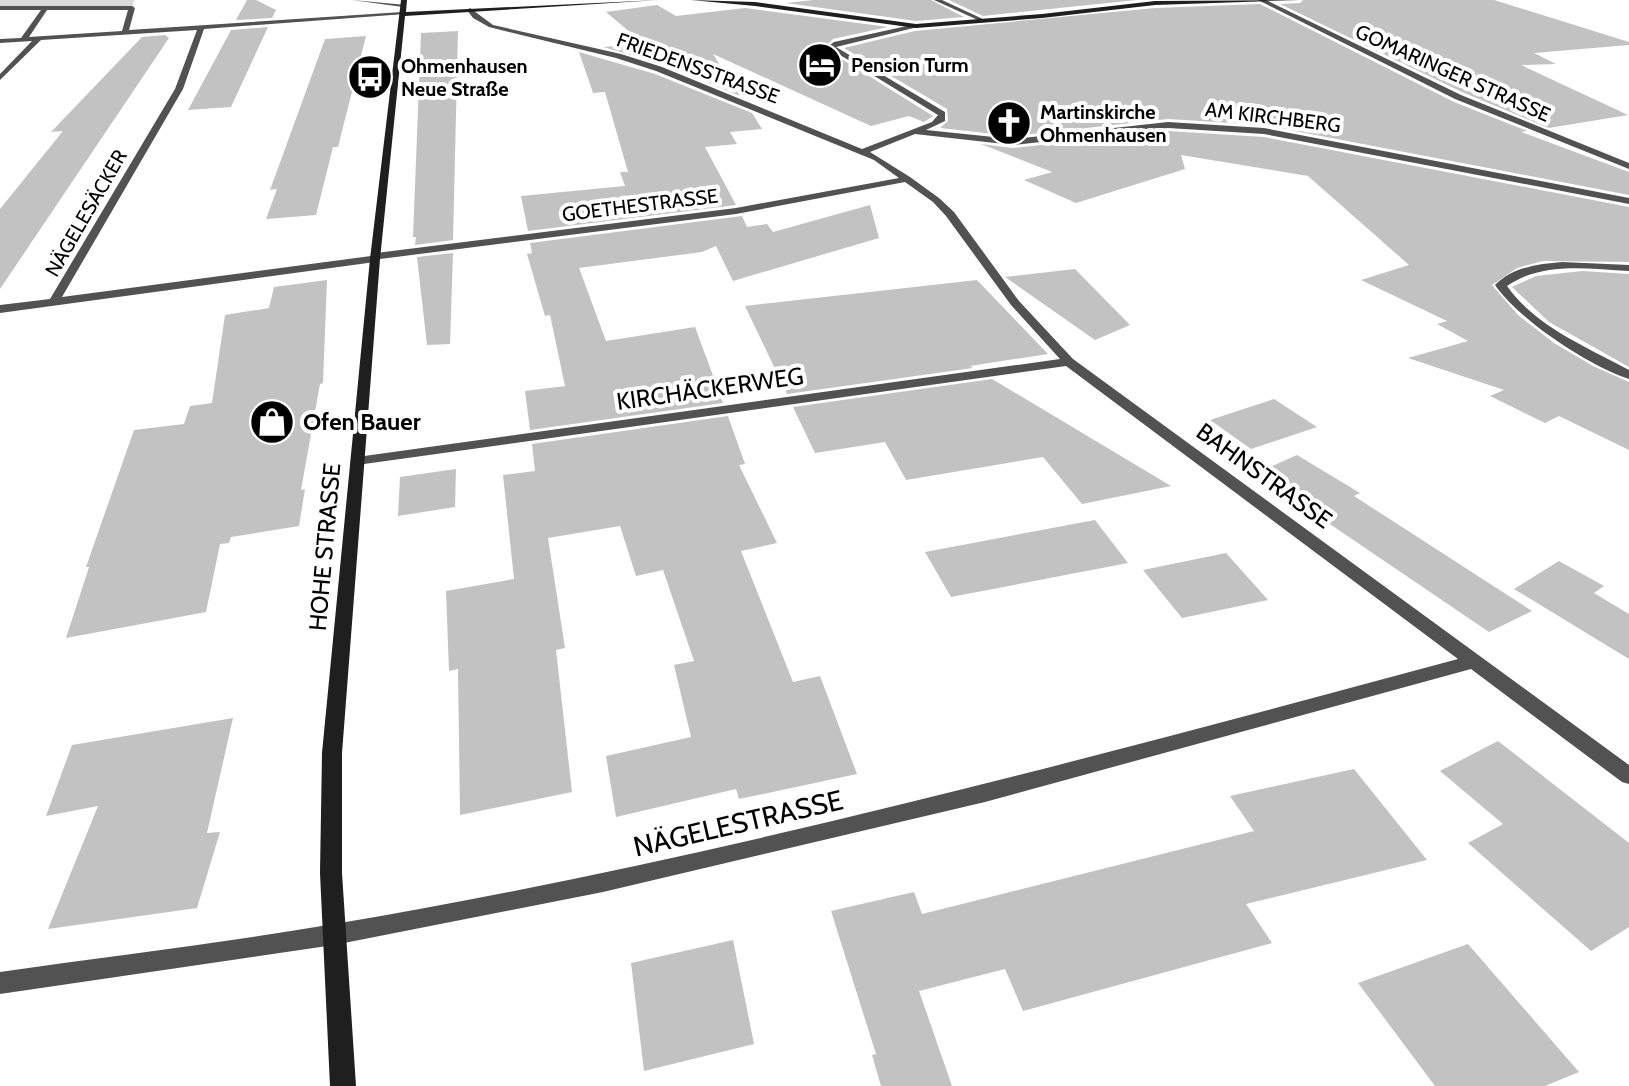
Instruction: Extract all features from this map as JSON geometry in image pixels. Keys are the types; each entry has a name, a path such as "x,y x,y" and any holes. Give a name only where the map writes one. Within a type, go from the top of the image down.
{"main road":[{"path":"403,6 470,10 656,0"},
{"path":"694,0 756,2 916,26 1141,3 1297,0"},
{"name":"HOHE STRASSE","path":"343,1086 334,935 330,809 332,753 376,258 403,6"}],"street":[{"path":"355,0 403,6"},
{"path":"937,0 982,20"},
{"name":"GOMARINGER STRASSE","path":"1264,1 1458,97 1629,166"},
{"path":"0,41 201,28 403,6"},
{"path":"0,8 132,8 125,33"},
{"path":"23,40 45,9"},
{"name":"FRIEDENSSTRASSE","path":"470,10 475,17 491,26 606,52 659,69 864,151 907,179"},
{"path":"916,26 836,43 831,47 942,114 942,119 916,132"},
{"name":"NÄGELESÄCKER","path":"55,300 188,71 192,43 201,28"},
{"path":"0,78 38,39"},
{"name":"AM KIRCHBERG","path":"864,151 916,132 1013,142 1168,125 1264,131 1629,201"},
{"name":"GOETHESTRASSE","path":"0,309 736,211 907,179"},
{"name":"BAHNSTRASSE","path":"907,179 950,214 1015,303 1069,362 1629,776"},
{"path":"1629,268 1532,269 1508,278 1501,285 1506,295 1544,326 1629,375"},
{"name":"KIRCHÄCKERWEG","path":"357,461 1069,362"},
{"name":"NÄGELESTRASSE","path":"0,983 334,935 793,840 985,794 1476,661"}],"shaded area":[{"path":"0,0 134,0 132,8 0,8"}],"building":[{"path":"247,0 256,0 276,10 272,18 236,20"},
{"path":"813,0 931,0 964,17 916,21 786,3"},
{"path":"949,0 1137,0 983,16"},
{"path":"1303,0 1494,0 1629,42 1629,45 1534,53 1556,64 1521,65 1628,115 1549,128 1462,92 1280,4 1300,3"},
{"path":"1260,4 1454,102 1527,131 1521,132 1629,172 1629,195 1264,125 1168,119 1013,136 940,128 948,121 947,109 844,48 915,31 1155,8"},
{"path":"657,5 676,16 745,8 888,27 833,39 824,48 933,116 924,122 909,116 871,126 713,54 740,96 663,64 603,47 644,44 606,12"},
{"path":"268,27 231,107 188,110 231,30"},
{"path":"458,31 453,240 415,245 421,33"},
{"path":"165,35 169,38 0,289 0,209 63,131 51,132 142,37"},
{"path":"366,36 338,147 333,147 316,215 266,219 277,189 270,190 325,39"},
{"path":"579,52 655,74 752,113 762,129 730,132 737,144 705,147 736,205 528,231 521,196 625,186 620,172 628,172 605,92 593,93"},
{"path":"1168,131 1264,137 1629,207 1629,262 1543,261 1517,268 1492,285 1518,315 1554,343 1593,366 1629,382 1629,450 1559,416 1545,423 1490,396 1504,390 1408,358 1468,341 1437,324 1447,321 1361,280 1409,265 1308,176 1181,155 1185,169 1076,203 1024,180 1052,172 981,144 1013,148"},
{"path":"870,205 879,238 733,281 716,246 702,252 579,268 606,341 695,327 723,403 530,430 525,391 565,386 550,315 545,316 527,254 532,253 530,243 742,216 747,227 767,224 773,232"},
{"path":"453,253 450,344 427,345 417,257"},
{"path":"1075,269 1130,325 1095,340 1005,277"},
{"path":"1582,271 1629,274 1629,367 1549,322 1512,287 1536,276"},
{"path":"327,280 323,383 320,384 301,490 305,489 299,526 231,537 229,543 220,544 206,612 66,638 89,567 86,567 134,430 184,424 190,406 212,403 225,315 269,308 274,287"},
{"path":"977,280 1048,354 970,366 973,368 787,394 745,306"},
{"path":"992,379 1171,486 1082,504 1043,457 906,480 885,442 815,453 793,407"},
{"path":"1274,399 1317,427 1251,449 1210,420"},
{"path":"728,416 745,464 739,465 777,543 741,551 793,682 820,676 857,774 739,799 736,789 616,817 606,756 691,737 674,665 694,661 663,570 636,576 620,526 548,538 565,648 556,650 572,792 460,815 458,669 449,671 446,591 514,579 503,475 535,471 532,444"},
{"path":"1297,455 1360,493 1354,496 1532,611 1489,632 1315,514 1308,518 1250,476"},
{"path":"456,469 455,507 398,516 400,477"},
{"path":"1095,520 1128,563 951,597 925,552"},
{"path":"1226,553 1268,600 1182,618 1143,570"},
{"path":"1559,561 1604,586 1594,593 1629,614 1629,659 1514,589"},
{"path":"233,718 207,833 220,832 197,908 48,929 98,806 46,816 72,745"},
{"path":"1498,741 1629,843 1629,927 1591,951 1468,843 1503,824 1440,771"},
{"path":"1354,769 1427,860 1246,904 1272,943 1023,1011 1005,969 919,991 952,1086 881,1086 872,1055 876,1054 831,911 914,892 922,914 1254,831 1230,796"},
{"path":"733,940 754,1044 644,1071 631,963"},
{"path":"1468,944 1579,1072 1545,1086 1435,1086 1358,983"}],"place":[{"name":"Pension Turm","path":"820,65"},
{"name":"Ohmenhausen Neue Straße","path":"370,77"},
{"name":"Martinskirche Ohmenhausen","path":"1009,123"},
{"name":"Ofen Bauer","path":"272,422"}]}
